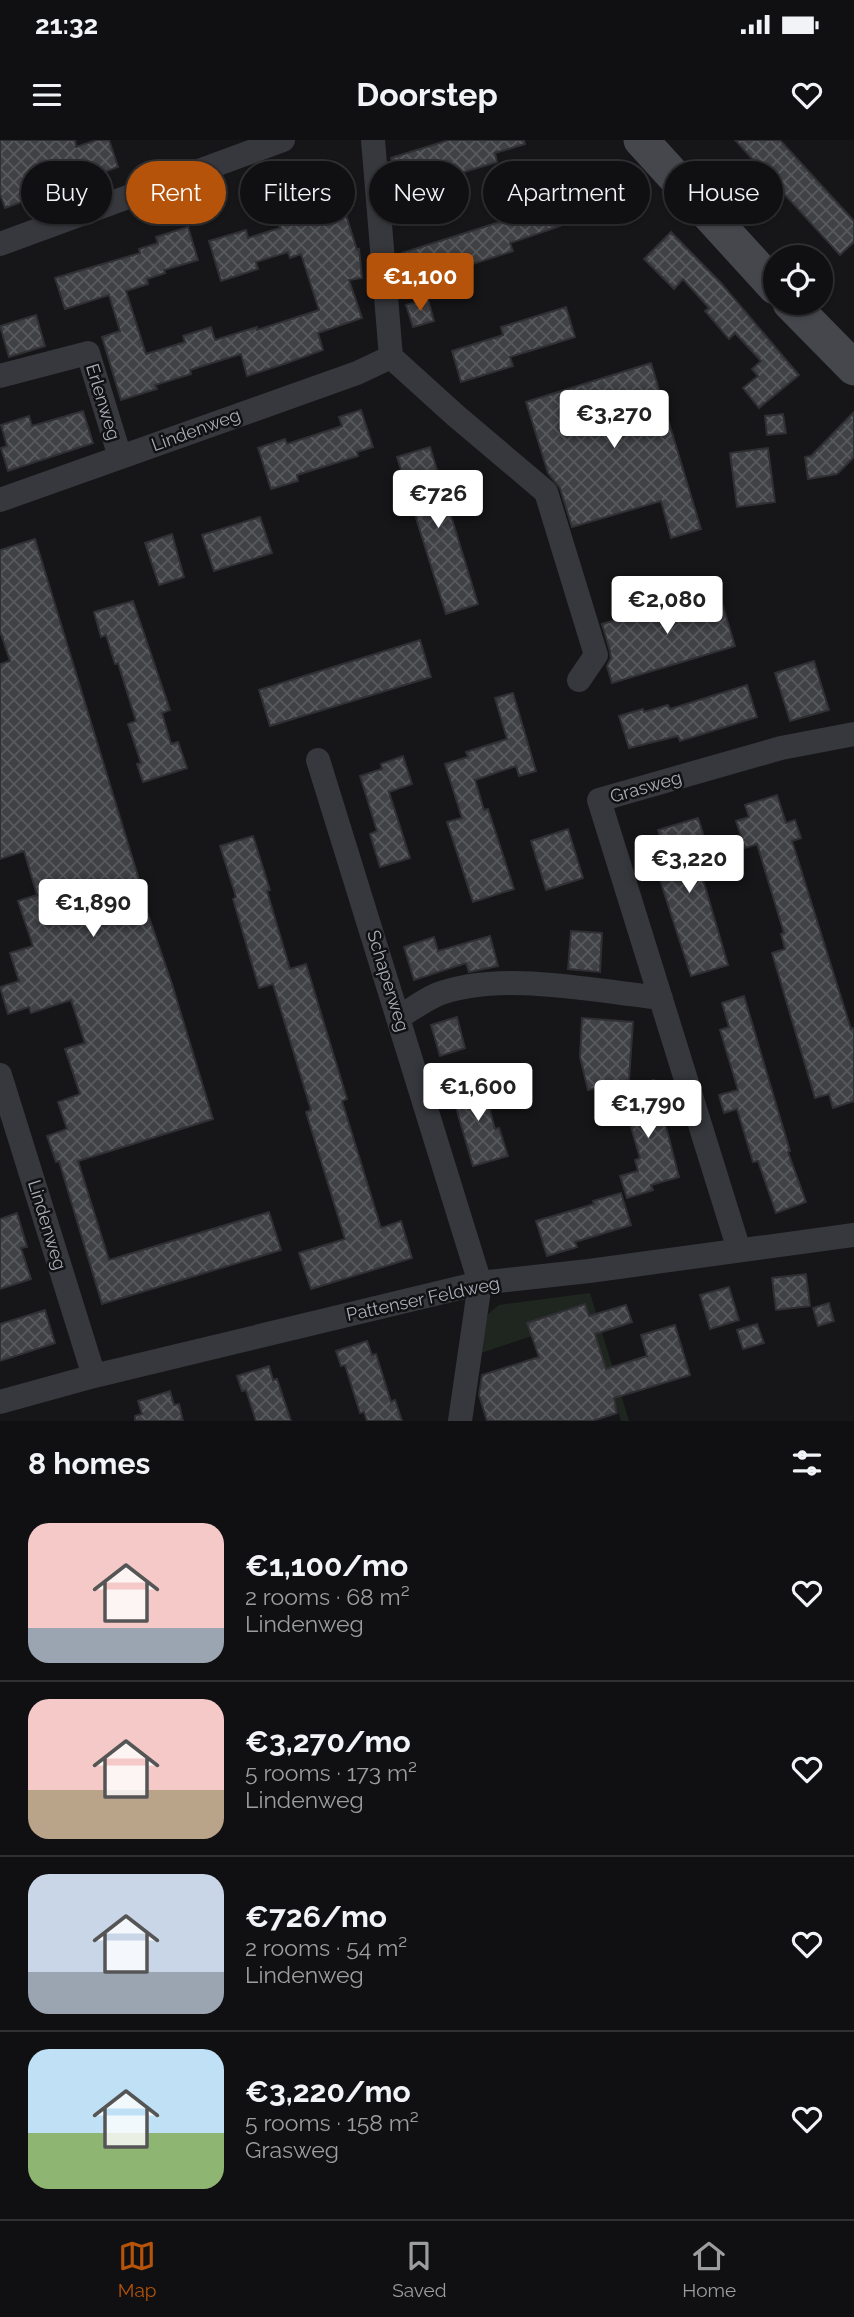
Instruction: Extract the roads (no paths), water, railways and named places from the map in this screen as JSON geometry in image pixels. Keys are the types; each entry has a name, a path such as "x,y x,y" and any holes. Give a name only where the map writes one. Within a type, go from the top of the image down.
{"main road":[{"path":"642,140 763,274"},
{"path":"802,315 854,368"}],"street":[{"path":"0,244 283,140"},
{"path":"373,140 391,357 546,492 596,655 579,680"},
{"name":"Erlenweg","path":"0,376 88,353 120,457"},
{"name":"Lindenweg","path":"0,500 357,373 391,357"},
{"name":"Grasweg","path":"739,1250 599,800 780,748 854,734"},
{"name":"Schaperweg","path":"318,760 480,1283"},
{"path":"399,1017 436,996 482,983 525,983 661,998"},
{"name":"Lindenweg","path":"0,1075 94,1376"},
{"name":"Pattenser Feldweg","path":"0,1402 94,1376 480,1283 589,1272 854,1235"},
{"path":"460,1421 480,1283"}]}
